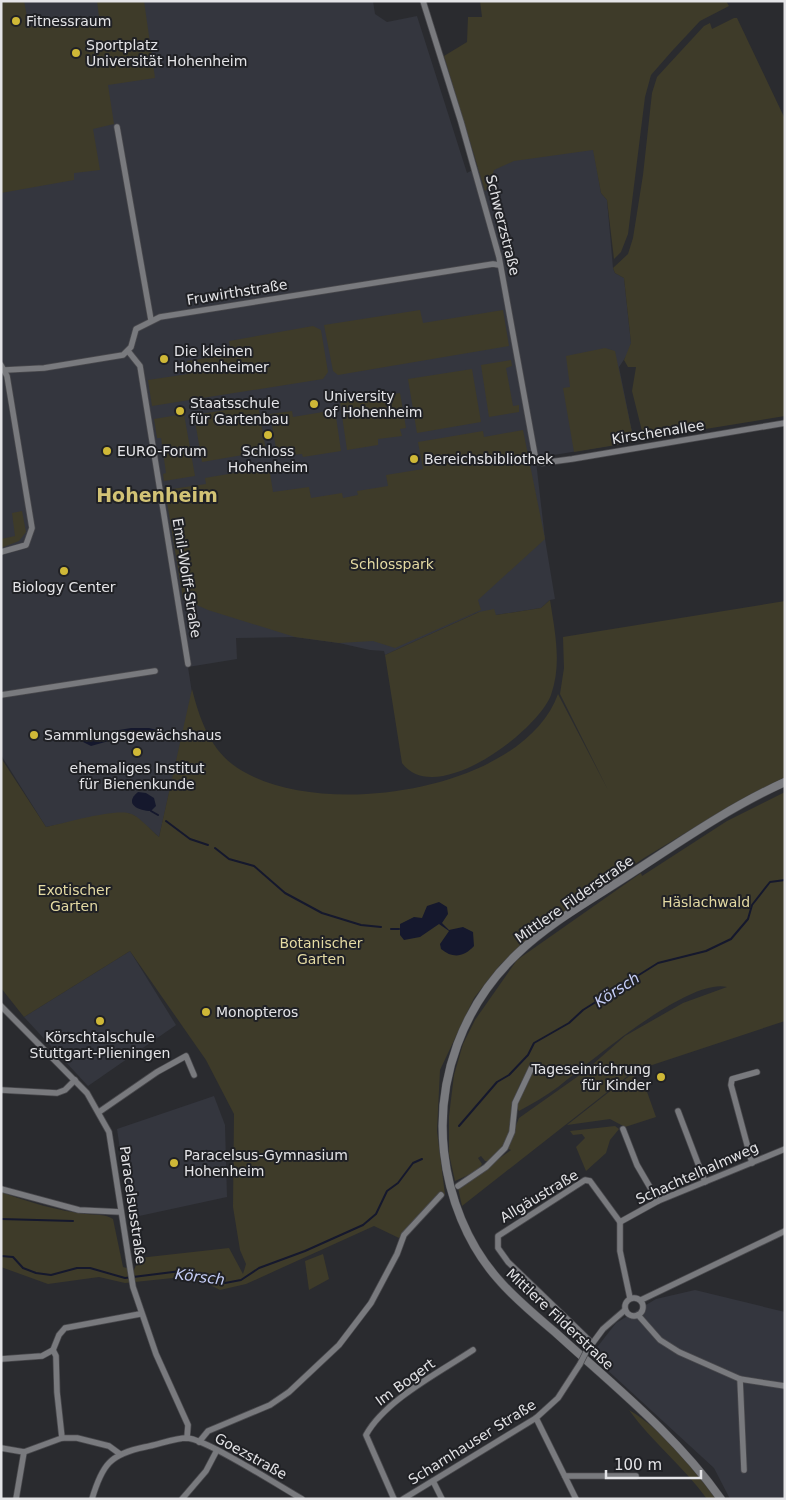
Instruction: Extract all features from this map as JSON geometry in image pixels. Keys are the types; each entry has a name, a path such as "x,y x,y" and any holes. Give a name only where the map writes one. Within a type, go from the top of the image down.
{"main road":[{"name":"Mittlere Filderstraße","path":"721,1499 692,1461 664,1432 522,1303 497,1278 484,1260 463,1222 450,1185 443,1140 444,1103 448,1076 462,1031 483,994 517,954 556,924 688,837 785,782"}],"street":[{"name":"Schwerzstraße","path":"423,1 485,201 499,257 499,265 507,292 536,461"},
{"path":"1,552 22,547 29,541 32,528 3,368 47,367 123,355 128,351 136,329 151,320 117,127"},
{"name":"Fruwirthstraße","path":"151,320 493,264 499,265"},
{"name":"Emil-Wolff-Straße","path":"128,351 140,366 188,664"},
{"name":"Kirschenallee","path":"536,461 542,463 572,459 785,423"},
{"path":"1,695 155,671"},
{"name":"Paracelsusstraße","path":"1,1006 88,1094 100,1112 109,1132 133,1287 140,1314 188,1425 187,1438"},
{"path":"100,1112 157,1072 186,1056 194,1075"},
{"path":"458,1186 486,1167 505,1148 512,1132 514,1103 532,1067"},
{"path":"752,1163 731,1086 732,1079 757,1072"},
{"path":"1,1090 57,1093 64,1090 75,1080"},
{"path":"678,1111 705,1182"},
{"path":"623,1129 637,1165 658,1201"},
{"name":"Schachtelhalmweg","path":"620,1222 658,1201 785,1149"},
{"name":"Allgäustraße","path":"592,1343 508,1262 498,1248 498,1236 510,1226 584,1180 590,1181 620,1222"},
{"path":"1,1189 79,1210 121,1212"},
{"path":"199,1442 208,1431 270,1404 288,1392 339,1345 371,1303 397,1254 404,1235 441,1195"},
{"path":"620,1222 620,1251 630,1298 634,1297 641,1300 785,1231"},
{"name":"Scharnhauser Straße","path":"403,1499 536,1418 558,1398 592,1343 603,1329 625,1310 626,1301 630,1298"},
{"path":"625,1310 633,1316 638,1315 643,1308 641,1300"},
{"path":"1,1359 42,1356 53,1350 59,1335 65,1328 140,1314"},
{"path":"638,1315 649,1330 679,1352 740,1378 785,1386"},
{"path":"53,1350 56,1356 57,1392 62,1438"},
{"name":"Im Bogert","path":"394,1499 366,1435 372,1424 388,1407 473,1350"},
{"path":"740,1378 744,1470"},
{"path":"536,1418 576,1499"},
{"path":"1,1448 24,1452 62,1438 77,1438 109,1446 120,1454"},
{"path":"92,1499 98,1480 107,1463 120,1454 187,1438"},
{"name":"Goezstraße","path":"187,1438 217,1450 302,1499"},
{"path":"182,1499 206,1471 217,1450"},
{"path":"16,1499 24,1452"},
{"path":"564,1476 636,1476"},
{"path":"433,1481 442,1499"}],"shaded area":[{"name":"University of Hohenheim","path":"1,1 373,1 375,14 387,22 417,16 467,173 492,159 592,140 601,193 607,200 613,268 615,273 624,278 631,343 629,352 619,367 634,442 541,457 536,461 545,539 555,599 550,600 541,608 496,615 479,612 385,655 384,651 295,637 236,638 237,659 188,667 192,693 159,837 135,816 128,813 115,813 46,827 1,755"},
{"name":"Körschtalschule Stuttgart-Plieningen","path":"130,951 176,1025 88,1086 24,1017"},
{"name":"Paracelsus-Gymnasium Hohenheim","path":"214,1096 225,1125 227,1197 130,1218 117,1129"},
{"path":"695,1290 785,1312 785,1499 730,1499 714,1468 591,1355 616,1323 656,1299"}],"green space":[{"name":"Sportplatz Universität Hohenheim","path":"1,1 24,1 29,27 99,17 97,1 144,1 155,78 108,85 114,124 93,129 100,170 74,173 74,180 1,193"},
{"path":"480,1 726,1 729,6 700,21 651,75 645,97 628,234 621,252 614,259 607,200 601,193 593,150 514,161 494,170 489,187 485,191 444,56 467,42 468,17 482,17"},
{"path":"737,18 785,119 785,416 644,439 632,391 636,367 628,367 624,360 631,343 624,278 615,273 613,268 628,254 633,238 643,175 652,93 657,77 704,26 710,23 712,29"},
{"path":"420,310 423,323 503,310 509,346 338,375 333,371 324,325"},
{"path":"313,326 321,330 328,372 323,379 152,406 148,380 188,374 187,361 231,354 229,341"},
{"path":"605,348 615,351 634,442 574,452 563,388 570,387 566,356"},
{"path":"511,360 512,366 506,368 513,406 519,405 519,412 489,417 481,365"},
{"path":"472,369 481,422 417,433 408,379"},
{"path":"400,393 406,428 400,429 402,436 378,439 378,445 347,450 340,402"},
{"path":"258,405 266,451 202,462 194,415"},
{"path":"335,410 341,451 303,457 302,454 283,456 281,448 276,448 270,414 292,411 293,417"},
{"path":"184,414 195,476 164,481 163,474 166,473 161,438 157,438 154,419"},
{"name":"Schlosspark","path":"523,430 545,539 478,600 481,610 395,648 373,641 339,643 295,637 208,610 183,599 165,490 206,484 205,478 269,467 273,492 309,487 311,498 342,493 343,498 358,495 357,491 388,486 386,475 423,469 418,442 483,431 484,437"},
{"path":"22,511 26,532 19,541 1,548 1,539 15,536 12,513"},
{"path":"550,600 557,660 551,695 542,711 506,745 483,760 460,771 437,777 417,775 402,763 385,655 479,612 494,609 496,615 541,608"},
{"name":"Botanischer Garten","path":"785,601 785,777 715,815 644,858 532,935 500,965 474,998 440,1070 437,1131 445,1195 435,1197 399,1238 374,1226 246,1284 220,1290 202,1281 173,1278 125,1283 99,1277 48,1284 1,1267 1,1192 32,1203 75,1213 110,1217 113,1219 123,1267 134,1270 139,1258 229,1248 243,1274 246,1264 240,1250 233,1207 234,1114 206,1060 130,951 24,1017 1,988 1,758 46,827 110,813 128,813 140,820 159,837 192,689 198,710 211,740 232,764 267,782 311,792 360,794 411,789 460,775 503,755 537,728 558,694 608,790 560,694 564,668 563,637"},
{"name":"Häslachwald","path":"785,792 785,1021 634,1071 462,1206 458,1188 511,1150 507,1148 519,1118 584,1072 625,1036 683,1003 727,987 710,987 689,995 665,1008 615,1042 539,1100 519,1111 516,1106 525,1083 521,1082 514,1101 510,1131 505,1143 491,1161 485,1161 481,1156 478,1158 482,1164 477,1171 455,1181 449,1154 449,1116 454,1075 463,1044 475,1020 517,960 641,873 642,876 727,821"},
{"path":"632,1074 646,1089 656,1117 625,1127 610,1119 567,1125"},
{"path":"615,1126 619,1129 610,1140 606,1153 586,1171 576,1147 585,1138 582,1134 573,1135 570,1131"},
{"path":"323,1254 329,1279 309,1290 305,1261"},
{"path":"629,1410 666,1439 688,1462 718,1499 707,1499"}],"water":[{"path":"131,728 149,728 161,731 160,739 116,739 91,746 83,742 84,737 89,735"},
{"path":"138,792 146,793 154,798 156,806 151,811 142,810 134,806 132,800"},
{"path":"439,902 447,907 448,914 442,923 449,930 463,927 473,932 474,946 466,953 454,955 441,949 440,944 449,931 439,924 420,937 404,940 400,935 400,924 414,917 422,918 427,906"}],"waterway":[{"path":"151,811 158,815"},
{"path":"166,821 190,839 208,845"},
{"path":"215,848 229,859 254,866 285,893 322,913 361,925 381,927"},
{"name":"Körsch","path":"459,1126 497,1082 509,1075 528,1055 534,1043 569,1023 583,1010 658,963 706,951 731,939 748,919 752,905 770,882 785,880"},
{"path":"391,929 399,929"},
{"name":"Körsch","path":"1,1256 13,1257 23,1268 36,1273 51,1275 77,1268 90,1268 125,1278 181,1271 225,1283 241,1280 259,1268 305,1251 363,1225 376,1214 387,1191 398,1183 413,1163 422,1159"},
{"path":"1,1219 73,1221"}],"place":[{"name":"Fitnessraum","path":"16,21"},
{"name":"Sportplatz Universität Hohenheim","path":"76,53"},
{"name":"Die kleinen Hohenheimer","path":"164,359"},
{"name":"University of Hohenheim","path":"314,404"},
{"name":"Staatsschule für Gartenbau","path":"180,411"},
{"name":"Schloss Hohenheim","path":"268,435"},
{"name":"EURO-Forum","path":"107,451"},
{"name":"Bereichsbibliothek","path":"414,459"},
{"name":"Biology Center","path":"64,571"},
{"name":"Sammlungsgewächshaus","path":"34,735"},
{"name":"ehemaliges Institut für Bienenkunde","path":"137,752"},
{"name":"Monopteros","path":"206,1012"},
{"name":"Körschtalschule Stuttgart-Plieningen","path":"100,1021"},
{"name":"Tageseinrichrung für Kinder","path":"661,1077"},
{"name":"Paracelsus-Gymnasium Hohenheim","path":"174,1163"}],"district":[{"name":"Hohenheim","path":"157,495"}],"park label":[{"name":"Exotischer Garten","path":"74,898"}]}
